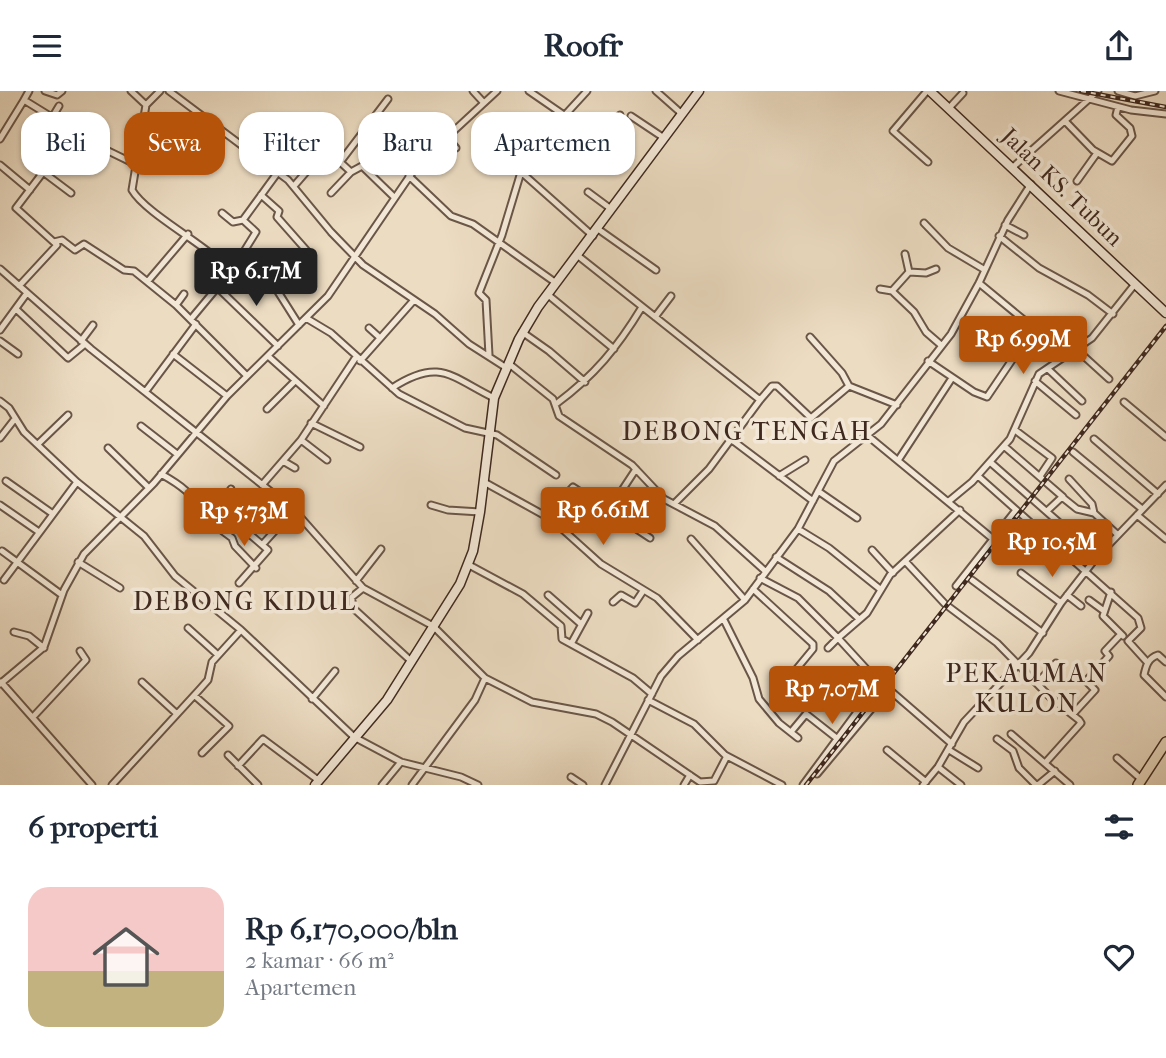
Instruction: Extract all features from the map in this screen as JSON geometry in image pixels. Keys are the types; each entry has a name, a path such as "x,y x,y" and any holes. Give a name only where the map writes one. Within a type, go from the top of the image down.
{"highway":[{"path":"1140,782 1166,742"}],"main road":[{"path":"316,783 387,699 469,565 480,512 494,398 522,333 547,294 699,91"},
{"name":"Jalan KS. Tubun","path":"929,91 950,107 1166,313"}],"street":[{"path":"0,139 29,91"},
{"path":"45,91 58,95 62,91"},
{"path":"131,91 146,105"},
{"path":"145,112 146,105 160,91"},
{"path":"169,91 239,143"},
{"path":"472,91 484,103"},
{"path":"457,126 497,91"},
{"path":"529,91 556,112"},
{"path":"567,112 586,91"},
{"path":"656,91 682,114"},
{"path":"928,162 893,131 929,91"},
{"path":"1059,91 1118,107 1166,114"},
{"path":"1013,167 1098,91"},
{"path":"1118,91 1135,96 1152,94 1155,91"},
{"path":"950,107 963,93"},
{"path":"344,157 388,99"},
{"path":"23,100 46,112"},
{"path":"55,112 59,106"},
{"path":"1065,121 1097,153 1113,161 1132,136 1130,128 1116,115 1118,107"},
{"path":"635,119 664,138"},
{"path":"1077,181 1097,153"},
{"path":"344,164 351,172"},
{"path":"0,165 30,190"},
{"path":"331,193 351,172 362,166 394,197"},
{"path":"19,286 57,248 54,242 16,210 41,175"},
{"path":"47,175 71,193"},
{"path":"134,175 132,184 136,196 231,271 146,391"},
{"path":"222,213 233,222 243,220 276,175"},
{"path":"280,175 294,186 331,232 354,255 435,314 469,344 541,388 556,404 559,416 636,469 652,488 674,504 715,526 765,571"},
{"path":"294,186 303,175"},
{"path":"489,355 486,300 479,293 499,244 520,175"},
{"path":"525,175 595,232 656,270"},
{"path":"92,785 1,682 44,648 62,596 78,562 149,488 195,431 246,375 336,286 354,255 409,176 447,213 467,220 556,283"},
{"path":"605,785 650,697 674,660 745,600 798,529 838,456 868,436 897,405 961,318 999,236 1031,184"},
{"path":"588,192 611,209"},
{"path":"261,195 279,211 277,216 307,251 275,287"},
{"path":"243,220 256,232 243,250 243,256 275,287 299,325"},
{"path":"924,223 948,248 985,271"},
{"path":"1005,225 1024,235"},
{"path":"148,281 188,235"},
{"path":"999,236 1039,268 1088,295 1113,314"},
{"path":"54,242 60,240 75,250 84,244 124,270 132,270 148,281 246,375"},
{"path":"905,254 909,272"},
{"path":"577,255 760,400"},
{"path":"0,269 83,342 302,517 363,588 433,626 485,678 533,702 596,714 632,733 701,783 714,781 727,755"},
{"path":"909,272 926,273 936,269"},
{"path":"892,291 909,272"},
{"path":"979,283 1030,325 1066,340 1109,379"},
{"path":"949,501 978,476 1004,446 1015,430 1035,381 1092,338 1135,284"},
{"path":"218,288 278,346"},
{"path":"880,289 892,291 914,311 926,332 941,345"},
{"path":"0,330 27,293"},
{"path":"176,305 184,294"},
{"path":"547,294 614,349"},
{"path":"655,317 671,296"},
{"path":"262,485 301,440 358,359 403,315 414,300"},
{"path":"556,404 585,382 614,349 642,307"},
{"path":"16,309 68,358 83,342 93,325"},
{"path":"306,318 331,333 392,388 453,423 501,437 526,457 556,475"},
{"path":"961,318 1012,360"},
{"path":"928,361 974,392 987,397 1012,360 1030,325"},
{"path":"369,328 379,337"},
{"path":"522,333 585,382"},
{"path":"810,337 842,373 849,386 897,405"},
{"path":"0,341 18,354"},
{"path":"173,354 227,396"},
{"path":"268,356 324,406"},
{"path":"1048,369 1082,401"},
{"path":"392,388 408,378 440,372 460,377 494,398"},
{"path":"900,459 952,378"},
{"path":"267,409 295,381"},
{"path":"1035,381 1076,415"},
{"path":"674,504 703,476 774,385 811,418 849,386"},
{"path":"0,401 9,408 14,420 77,482 153,545 176,576 241,630 354,737 401,762 461,777 478,785"},
{"path":"1124,401 1166,437"},
{"path":"38,443 68,415"},
{"path":"0,438 14,420"},
{"path":"311,423 360,447"},
{"path":"141,426 177,454"},
{"path":"1015,430 1052,457 1041,476"},
{"path":"868,436 900,459 926,486 960,509 993,539"},
{"path":"887,750 924,783 938,767 971,712 1019,665 1061,603 1096,558 1163,490 1094,439"},
{"path":"301,440 327,460"},
{"path":"732,440 813,502"},
{"path":"1004,446 1077,509 1094,513 1118,535"},
{"path":"108,448 149,488"},
{"path":"1073,452 1142,509"},
{"path":"779,476 806,460"},
{"path":"283,461 295,468"},
{"path":"990,462 1048,510 1063,526"},
{"path":"609,510 636,469"},
{"path":"161,474 181,485 199,505 201,515 232,538 235,546 256,568"},
{"path":"978,476 1111,592 1141,624 1140,631 1128,641"},
{"path":"1069,479 1093,504 1094,513"},
{"path":"6,481 53,514"},
{"path":"4,580 77,482"},
{"path":"484,482 547,516 601,564 677,616 698,640"},
{"path":"547,516 573,487 650,538"},
{"path":"199,505 210,495 224,499 231,489"},
{"path":"818,491 857,517"},
{"path":"1048,510 1060,497 1064,498"},
{"path":"0,505 38,533"},
{"path":"431,505 449,510 480,512"},
{"path":"828,647 867,613 880,589 893,573 960,509"},
{"path":"956,586 1016,510"},
{"path":"1137,515 1166,539"},
{"path":"239,583 256,568 268,551 246,531 246,521"},
{"path":"262,545 281,524"},
{"path":"798,529 829,548 880,589"},
{"path":"1071,536 1096,558"},
{"path":"691,539 745,600"},
{"path":"356,581 381,549"},
{"path":"872,550 893,573"},
{"path":"2,551 62,596"},
{"path":"776,557 829,591 859,619"},
{"path":"905,561 945,604 997,643 1081,723 1046,762"},
{"path":"78,562 120,588"},
{"path":"469,565 520,589 561,626 561,638 633,678 650,697 694,724 727,755 782,785"},
{"path":"1021,573 1061,603"},
{"path":"760,578 798,598 880,681 950,747 978,768"},
{"path":"972,580 1043,633"},
{"path":"363,588 352,597 352,607 411,661"},
{"path":"752,589 813,644 813,649 794,672"},
{"path":"613,602 621,595 635,603 643,591"},
{"path":"1111,592 1104,618 1147,662"},
{"path":"548,595 581,624"},
{"path":"1067,595 1081,606"},
{"path":"1088,600 1104,611"},
{"path":"571,644 588,613"},
{"path":"724,620 753,678 759,699 798,738"},
{"path":"188,628 218,655"},
{"path":"111,785 195,696 208,680 211,665 241,630"},
{"path":"14,632 29,636 44,648"},
{"path":"1073,714 1094,691 1086,681 1109,656 1105,651 1121,634"},
{"path":"33,717 86,660 79,651"},
{"path":"1163,659 1154,656 1147,662 1145,678 1166,697"},
{"path":"1037,683 1056,663"},
{"path":"312,699 335,671"},
{"path":"412,785 475,700 485,678"},
{"path":"806,785 880,681"},
{"path":"142,682 177,714"},
{"path":"806,785 889,688"},
{"path":"195,696 229,726 202,753"},
{"path":"791,732 806,714 839,740"},
{"path":"1009,747 1014,736 1070,785"},
{"path":"238,766 263,739 316,783"},
{"path":"997,739 1009,747 1019,768 1037,785 1057,772"},
{"path":"228,755 258,785"},
{"path":"1117,758 1140,782"},
{"path":"382,785 401,762"},
{"path":"938,767 961,785"},
{"path":"684,785 690,775"},
{"path":"571,777 583,785"}],"railway":[{"path":"1081,91 1166,107"},
{"path":"806,785 1166,326"}],"district":[{"name":"DEBONG TENGAH","path":"747,431"},
{"name":"DEBONG KIDUL","path":"245,601"},
{"name":"PEKAUMAN KULON","path":"1027,688"}]}
